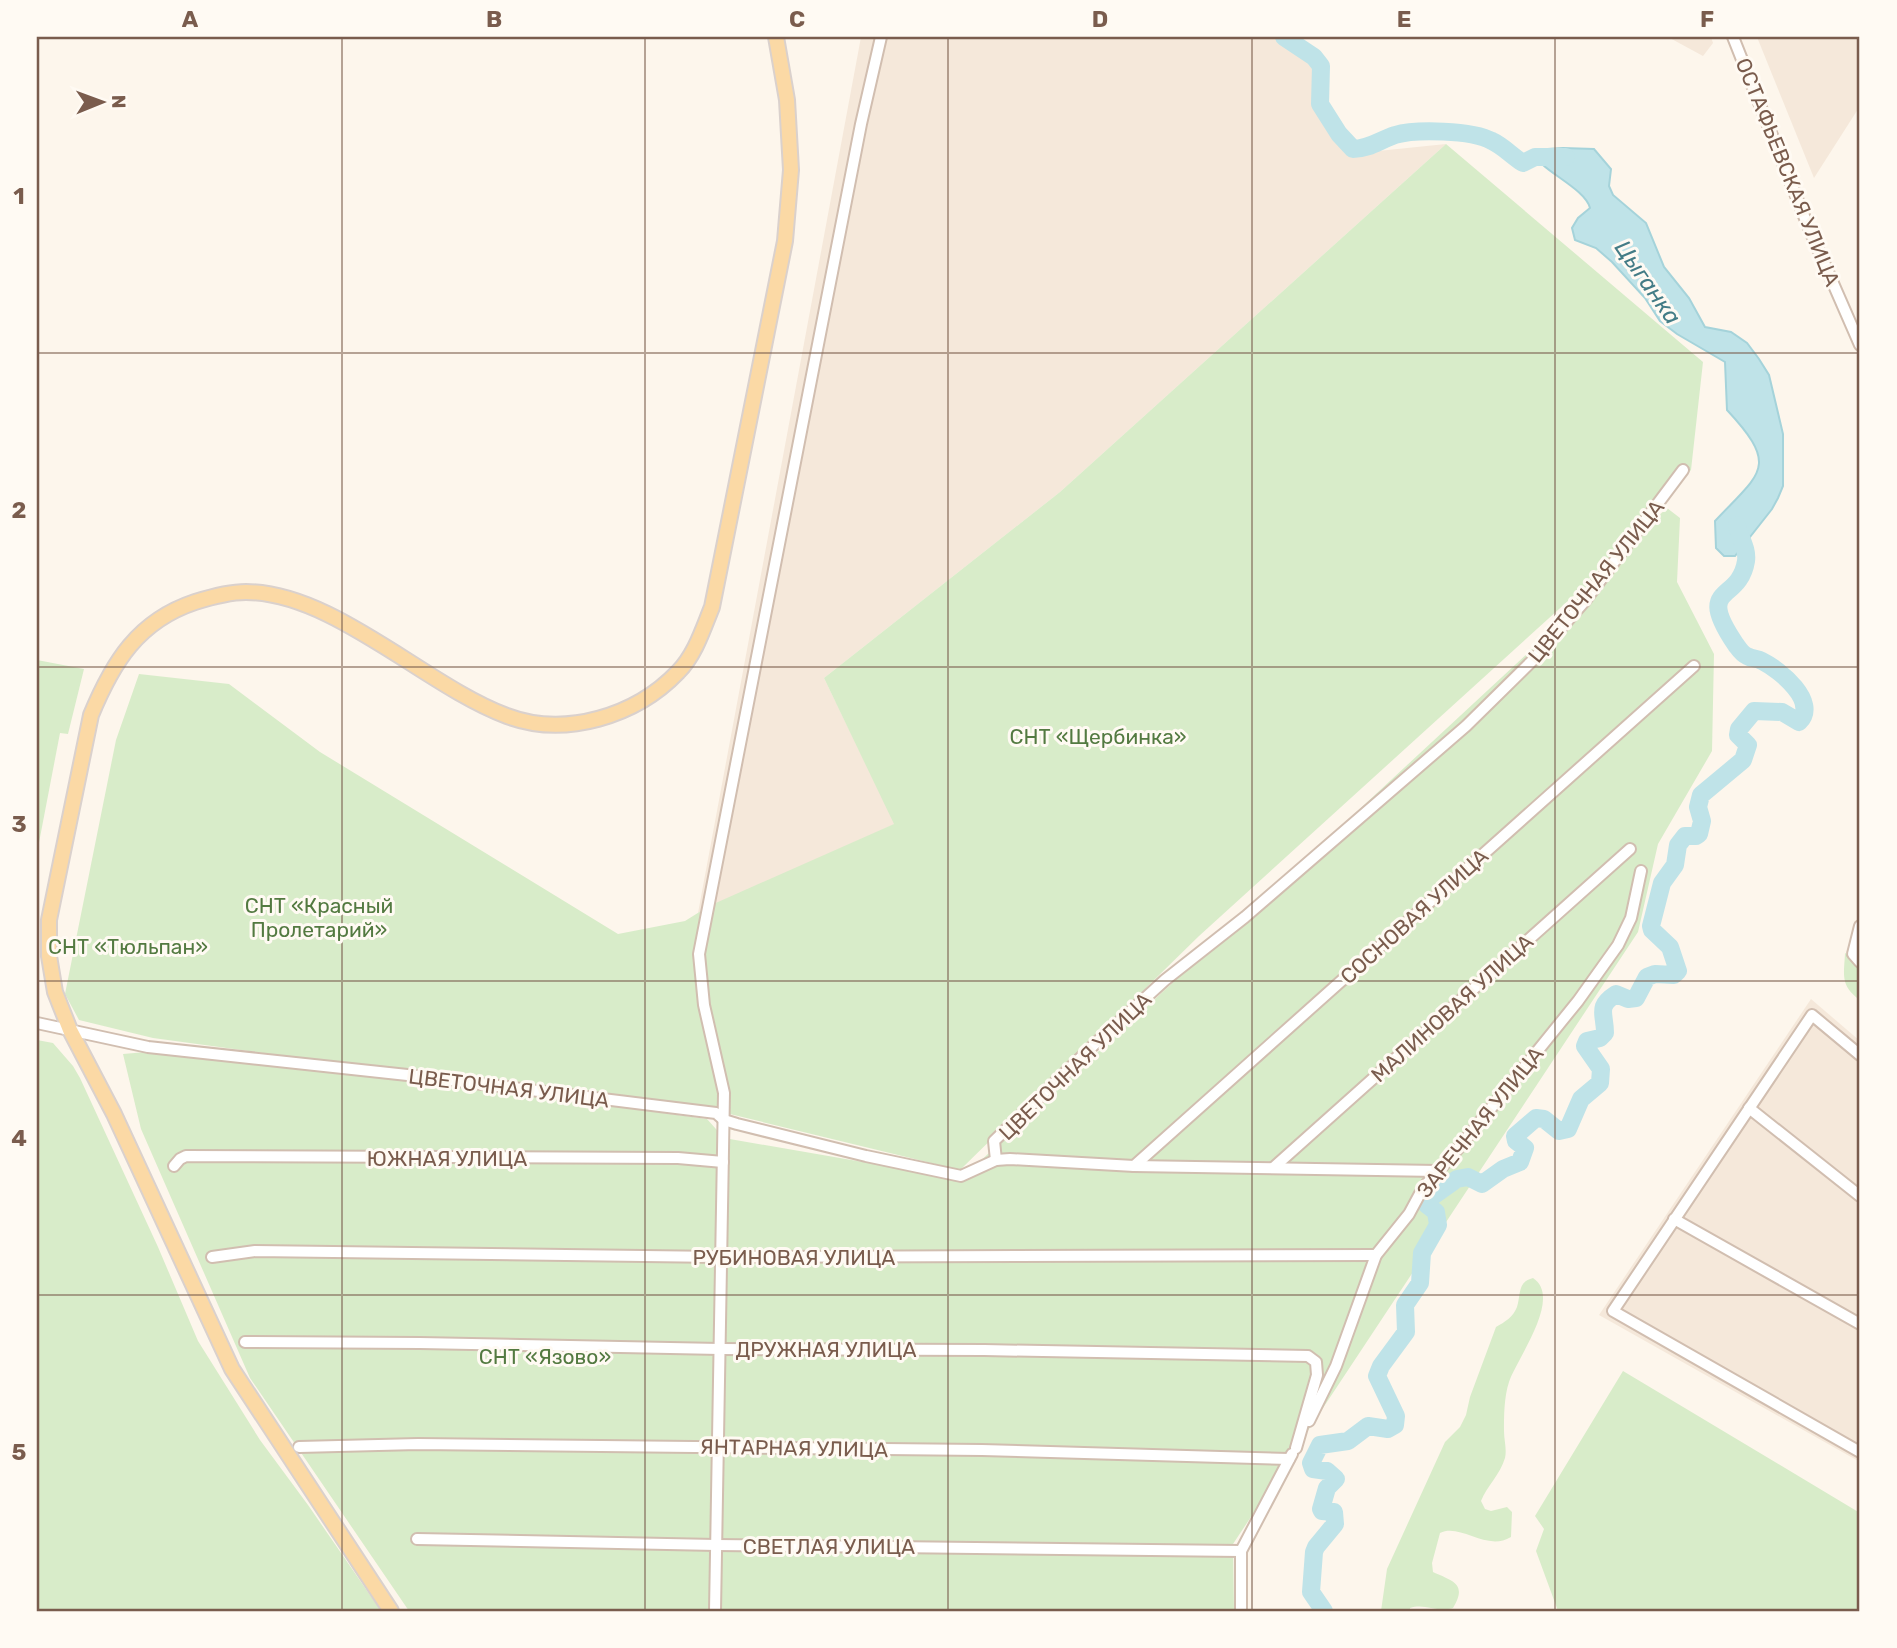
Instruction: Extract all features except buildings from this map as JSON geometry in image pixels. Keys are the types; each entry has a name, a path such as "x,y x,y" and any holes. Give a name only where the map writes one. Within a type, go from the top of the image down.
{"main road":[{"path":"391,1611 233,1369 114,1114 70,1030 55,992 49,956 49,920 96,705 104,684 131,642 154,621 178,608 214,596 246,592 278,596 327,615 472,700 509,717 545,723 580,723 620,713 652,695 679,671 698,642 712,607 785,241 791,170 787,100 776,37"}],"street":[{"path":"715,1611 724,1093 704,1005 699,954 861,124 881,37"},
{"name":"ОСТАФЬЕВСКАЯ УЛИЦА","path":"1733,37 1804,217 1860,345"},
{"name":"ЦВЕТОЧНАЯ УЛИЦА","path":"37,1023 148,1047 426,1077 716,1114 724,1120 866,1156 961,1176 996,1160 994,1141 1097,1042 1166,980 1245,917 1466,726 1533,660 1584,602 1683,470"},
{"name":"СОСНОВАЯ УЛИЦА","path":"1133,1166 1694,666"},
{"name":"МАЛИНОВАЯ УЛИЦА","path":"1273,1168 1630,849"},
{"name":"ЗАРЕЧНАЯ УЛИЦА","path":"1241,1611 1241,1551 1336,1366 1376,1255 1409,1214 1423,1188 1578,1002 1618,945 1631,918 1641,871"},
{"path":"1860,926 1853,954 1860,962"},
{"path":"1860,1055 1812,1015 1613,1311 1860,1452"},
{"path":"1749,1108 1860,1196"},
{"name":"ЮЖНАЯ УЛИЦА","path":"174,1166 186,1156 678,1158 723,1162"},
{"path":"996,1160 1133,1166 1438,1171"},
{"path":"1674,1219 1860,1324"},
{"name":"РУБИНОВАЯ УЛИЦА","path":"212,1257 255,1251 721,1257 1376,1255"},
{"name":"ДРУЖНАЯ УЛИЦА","path":"245,1342 1308,1356 1315,1362 1317,1375 1296,1448"},
{"name":"ЯНТАРНАЯ УЛИЦА","path":"299,1447 418,1444 982,1450 1289,1459"},
{"name":"СВЕТЛАЯ УЛИЦА","path":"417,1539 1241,1551"}],"shaded area":[{"path":"861,37 1278,37 1315,67 1314,103 1349,154 1446,144 1060,492 824,678 895,824 698,913"},
{"path":"1668,37 1711,37 1713,43 1703,56"},
{"path":"1757,37 1860,37 1860,106 1814,178"},
{"path":"1811,999 1860,1041 1860,1462 1599,1315"}],"green space":[{"path":"1446,144 1703,362 1691,470 1582,586 1667,508 1680,518 1677,582 1714,654 1712,751 1658,844 1638,932 1233,1544 1234,1611 409,1611 250,1378 141,1129 123,1054 146,1052 533,1095 707,1119 724,1138 961,1179 1571,613 1580,590 1199,936 960,1170 709,1109 424,1075 153,1038 79,1020 65,994 116,740 139,674 229,684 320,752 618,934 685,921 709,906 894,824 824,678 1060,492"},
{"path":"37,660 84,669 68,734 60,733 37,853"},
{"path":"1845,953 1860,961 1860,1000 1846,985"},
{"path":"37,1040 53,1043 80,1078 198,1341 260,1440 381,1611 37,1611"},
{"path":"1533,1278 1541,1287 1541,1313 1507,1388 1504,1413 1505,1458 1481,1501 1485,1509 1491,1511 1507,1507 1512,1512 1511,1537 1492,1541 1456,1532 1440,1533 1432,1563 1433,1572 1456,1584 1459,1593 1453,1608 1415,1607 1410,1608 1410,1611 1381,1611 1387,1569 1445,1442 1460,1427 1466,1415 1496,1327 1513,1314 1522,1286"},
{"path":"1623,1371 1860,1513 1860,1611 1558,1611 1536,1551 1544,1529 1535,1516"}],"water":[{"path":"1548,149 1594,149 1611,169 1609,186 1613,195 1646,223 1664,267 1689,298 1705,327 1731,332 1747,343 1769,375 1783,434 1783,486 1772,509 1735,556 1724,556 1716,548 1715,521 1753,479 1759,457 1744,429 1727,410 1725,362 1660,321 1645,298 1612,262 1596,248 1575,240 1572,228 1578,218 1590,208 1583,196 1543,165 1543,157"}],"waterway":[{"name":"Цыганка","path":"1284,37 1314,57 1321,66 1320,104 1339,134 1353,149 1364,148 1395,135 1429,131 1483,137 1523,163 1535,157 1566,157"},
{"name":"Цыганка","path":"1324,1611 1311,1592 1314,1552 1335,1524 1334,1512 1321,1509 1327,1488 1336,1479 1327,1471 1313,1469 1311,1463 1320,1445 1348,1441 1368,1426 1388,1429 1395,1425 1396,1416 1377,1376 1381,1366 1406,1332 1405,1305 1420,1283 1422,1253 1438,1225 1436,1212 1426,1201 1457,1179 1468,1177 1482,1184 1503,1169 1520,1162 1525,1148 1516,1141 1515,1136 1536,1118 1544,1119 1559,1131 1568,1129 1581,1099 1600,1083 1601,1069 1585,1046 1587,1041 1600,1038 1605,1033 1603,1011 1606,1003 1616,994 1628,999 1636,998 1647,977 1655,974 1674,975 1678,971 1670,947 1651,926 1662,883 1675,865 1678,845 1685,836 1699,834 1702,821 1698,807 1701,795 1743,760 1748,745 1738,735 1739,729 1754,711 1782,712 1799,722 1804,714 1804,705 1795,687 1770,665 1742,653 1719,612 1719,603 1736,584 1746,561 1746,552 1737,525"}],"park label":[{"name":"СНТ «Щербинка»","path":"1098,736"},
{"name":"СНТ «Красный Пролетарий»","path":"319,917"},
{"name":"СНТ «Тюльпан»","path":"128,946"},
{"name":"СНТ «Язово»","path":"545,1356"}]}
